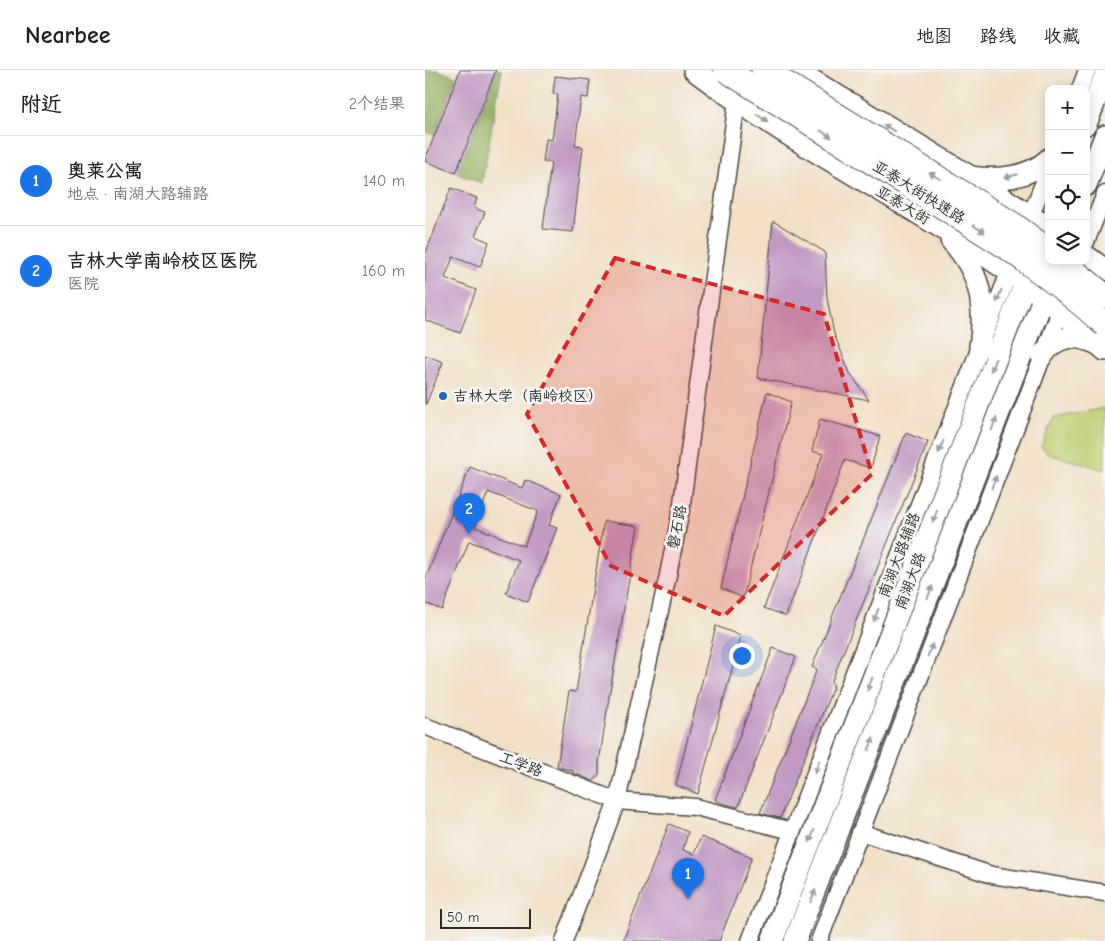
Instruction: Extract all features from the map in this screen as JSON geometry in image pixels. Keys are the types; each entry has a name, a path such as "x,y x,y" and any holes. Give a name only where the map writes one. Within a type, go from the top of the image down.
{"highway":[{"name":"亚泰大街快速路","path":"726,70 1005,246 1042,272 1088,309 1103,340"},
{"name":"亚泰大街快速路","path":"764,70 999,215 1045,247"},
{"path":"1067,265 1105,296"}],"main road":[{"name":"亚泰大街","path":"694,70 785,133 1017,277 1103,340"},
{"path":"795,70 1044,223"},
{"path":"1090,114 1105,76"},
{"path":"1090,175 1105,136"},
{"path":"969,176 996,180 1039,167 1045,162"},
{"name":"南湖大路","path":"772,941 1017,277 1044,223"},
{"path":"939,227 964,255 972,268 977,282 981,296 982,311 979,347"},
{"path":"1090,259 1105,270"},
{"name":"南湖大路","path":"795,941 1055,265"},
{"path":"1042,356 1053,343 1067,338 1103,340"}],"street":[{"path":"1081,85 1087,70"},
{"name":"磐石路","path":"564,941 617,801 667,580 681,510 737,101"},
{"path":"1044,223 1048,175"},
{"path":"1090,232 1105,194"},
{"path":"819,941 1077,265"},
{"name":"南湖大路辅路","path":"749,941 979,347 1017,277"},
{"name":"工学路","path":"425,726 617,801 695,807 792,831"},
{"path":"860,832 992,875 1105,893"}],"highlighted area":[{"path":"615,258 824,314 872,474 724,616 611,566 527,414"}],"green space":[{"path":"425,70 438,70 456,77 434,135 425,132"},
{"path":"497,70 502,70 482,183 457,174"},
{"path":"1105,408 1105,470 1048,454 1041,447 1053,418"}],"building":[{"path":"460,70 496,70 456,173 425,160"},
{"path":"555,76 590,80 588,98 581,97 575,146 583,147 573,232 543,229 551,162 543,162 546,139 552,140 558,94 553,94"},
{"path":"451,188 477,198 474,208 485,212 475,236 489,242 480,267 453,257 445,278 476,290 460,333 425,320 425,255"},
{"path":"773,221 825,252 827,298 834,334 850,373 869,400 758,378"},
{"path":"425,355 443,362 426,404 425,404"},
{"path":"767,392 791,402 743,598 721,588"},
{"path":"820,419 880,436 871,468 845,460 786,616 764,608 823,454 812,451"},
{"path":"906,433 928,442 831,683 834,685 780,818 760,813 817,669 812,667"},
{"path":"470,467 522,488 525,480 561,494 549,525 557,528 528,602 506,593 519,560 469,541 442,610 425,603 425,580","holes":["488,492 538,511 524,546 475,527"]},
{"path":"604,521 638,526 609,697 599,774 594,781 573,773 573,771 557,767 569,691 576,692"},
{"path":"716,626 741,636 698,794 676,785"},
{"path":"773,648 796,657 738,807 722,803 715,800"},
{"path":"669,824 688,832 683,850 694,854 701,837 752,857 719,941 623,941"}],"place":[{"name":"吉林大学（南岭校区）","path":"443,396"},
{"name":"吉林大学南岭校区医院","path":"469,534"},
{"name":"奥莱公寓","path":"688,899"}]}
